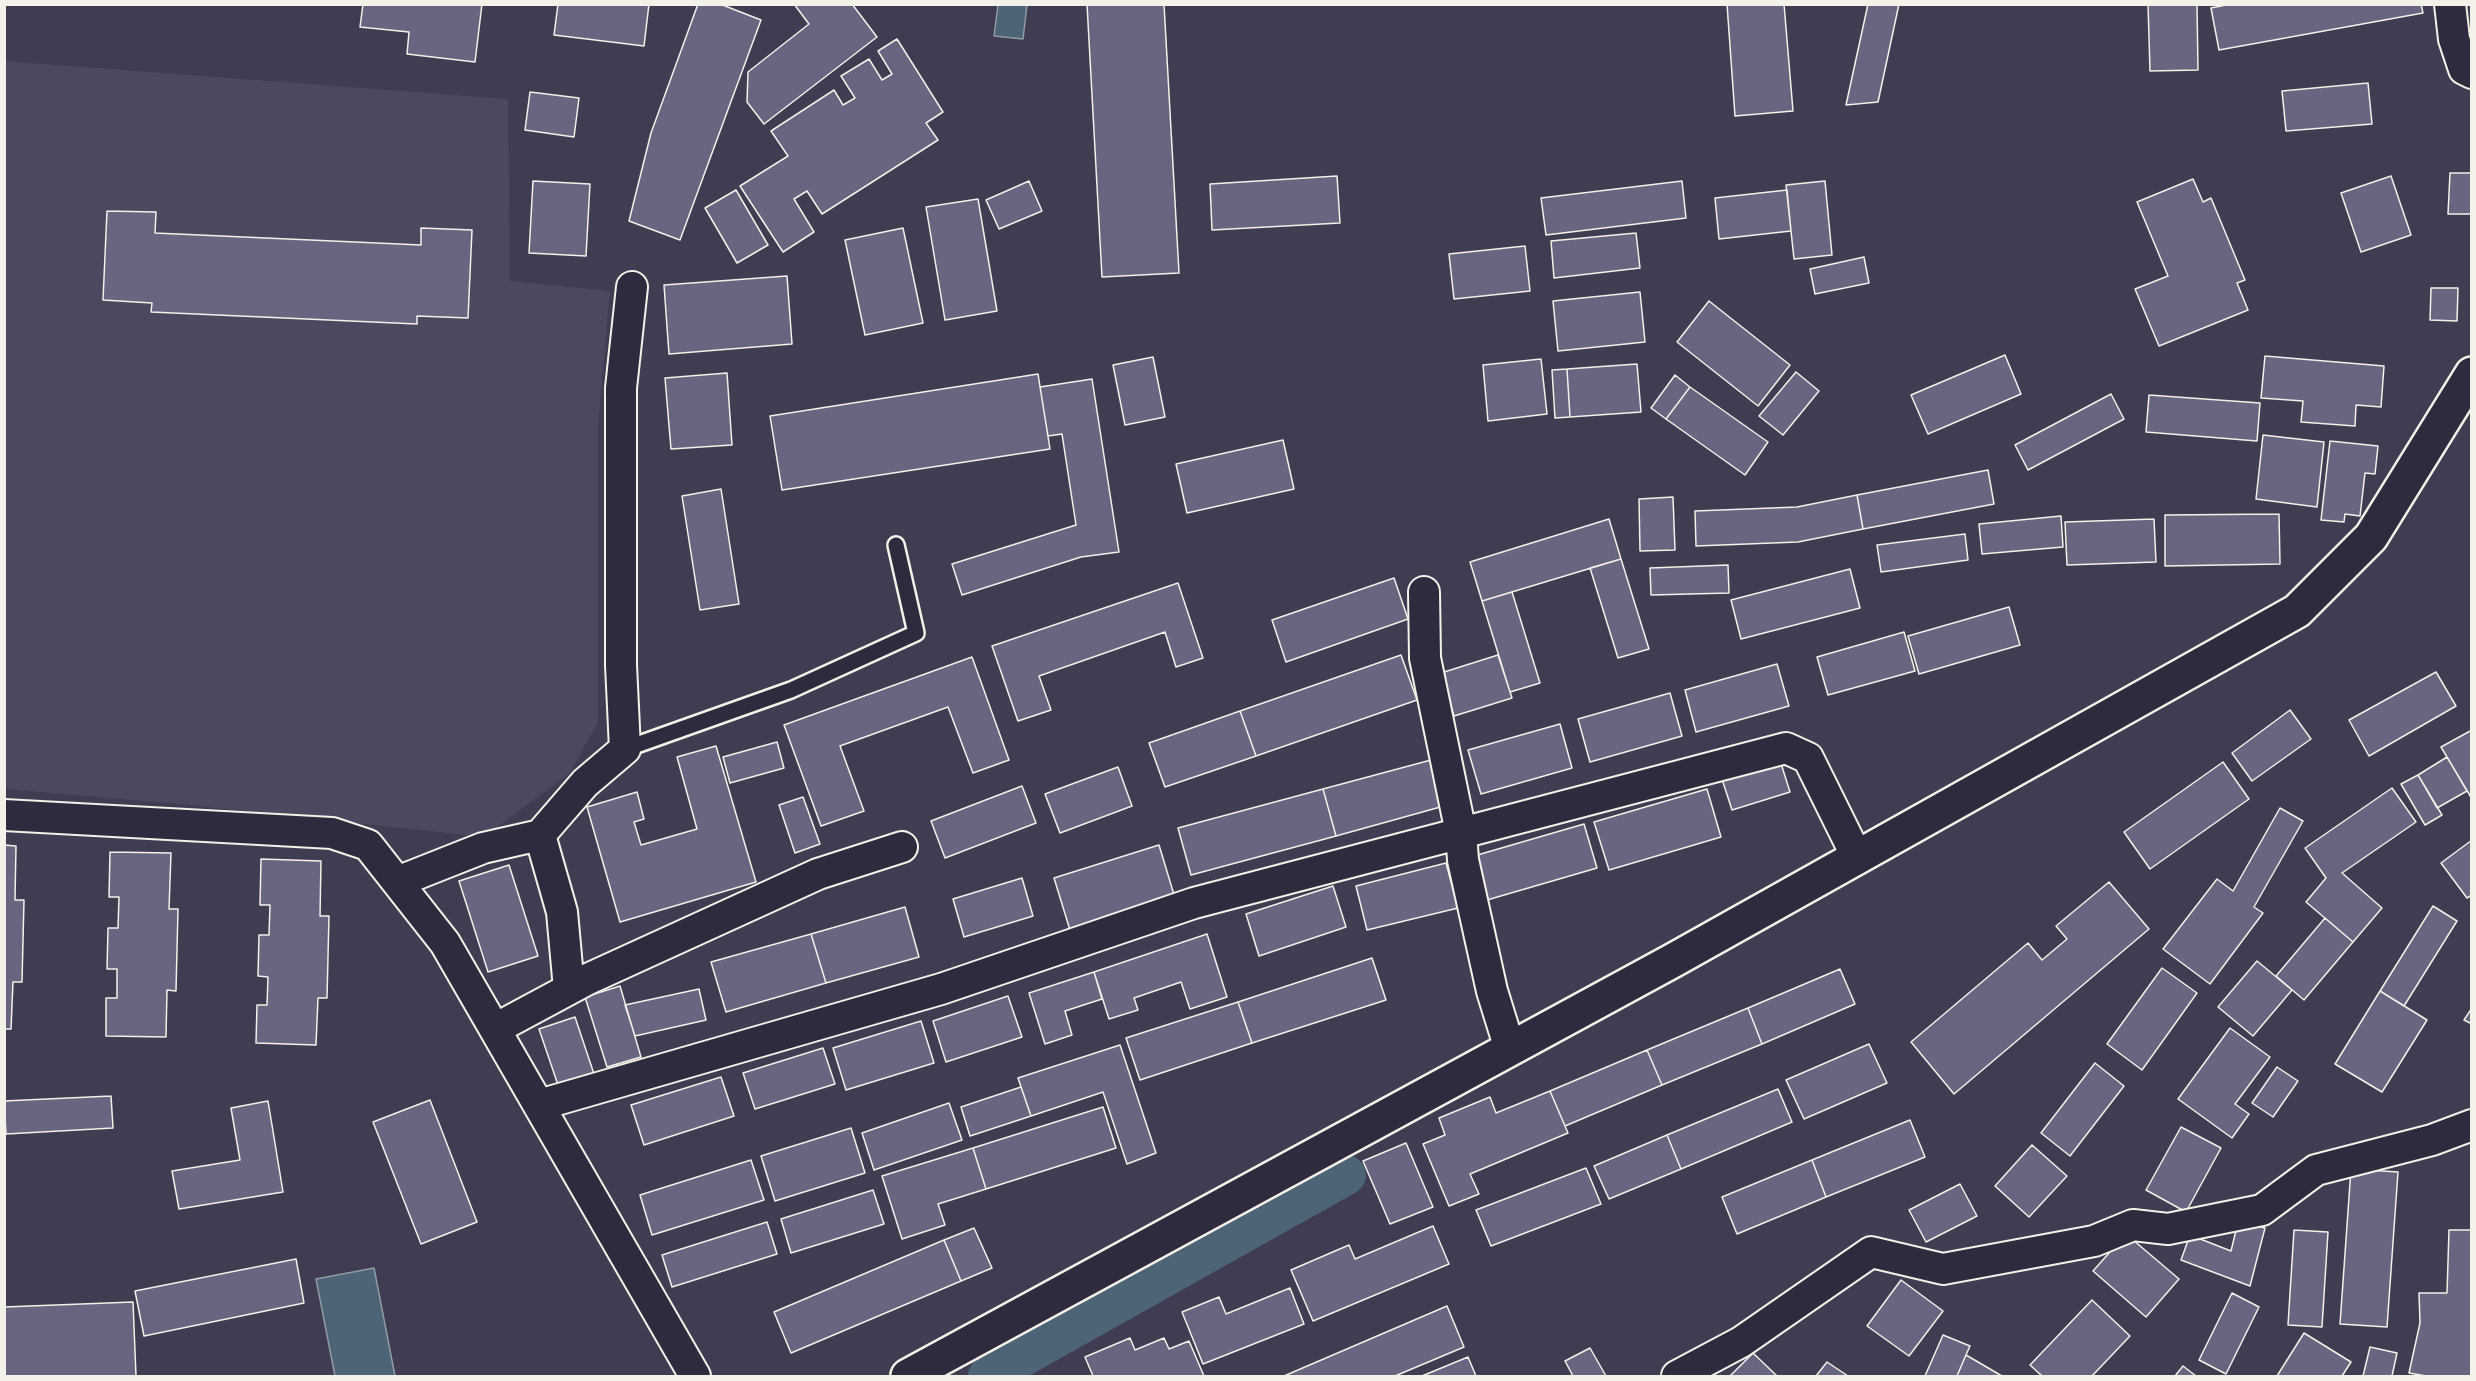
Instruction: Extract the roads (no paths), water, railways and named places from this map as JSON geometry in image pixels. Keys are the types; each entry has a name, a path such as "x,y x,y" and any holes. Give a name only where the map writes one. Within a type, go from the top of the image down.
{"street":[{"path":"2450,4 2454,39 2464,69 2472,72"},
{"path":"397,882 483,848 540,835 585,783 625,749 621,665 621,388 632,287"},
{"path":"908,1377 1510,1049 2297,611 2371,537 2472,374"},
{"path":"1424,592 1425,658 1461,833 1463,860 1492,992 1510,1049"},
{"path":"539,1106 940,989 1194,903 1786,748 1809,758 1857,857"},
{"path":"4,815 332,833 368,845 445,943 695,1377"},
{"path":"540,835 562,912 569,989"},
{"path":"495,1029 569,989 818,874 902,847"},
{"path":"1677,1377 1741,1342 1871,1252 1943,1269 2094,1241 2133,1225 2168,1229 2262,1210 2316,1170 2432,1140 2472,1125"}],"lane":[{"path":"625,749 791,690 916,633 896,545"}],"water":[{"path":"998,5 1027,5 1023,39 994,36"},
{"path":"374,1268 395,1376 335,1376 316,1279"}],"waterway":[{"path":"988,1376 1346,1175"}]}
